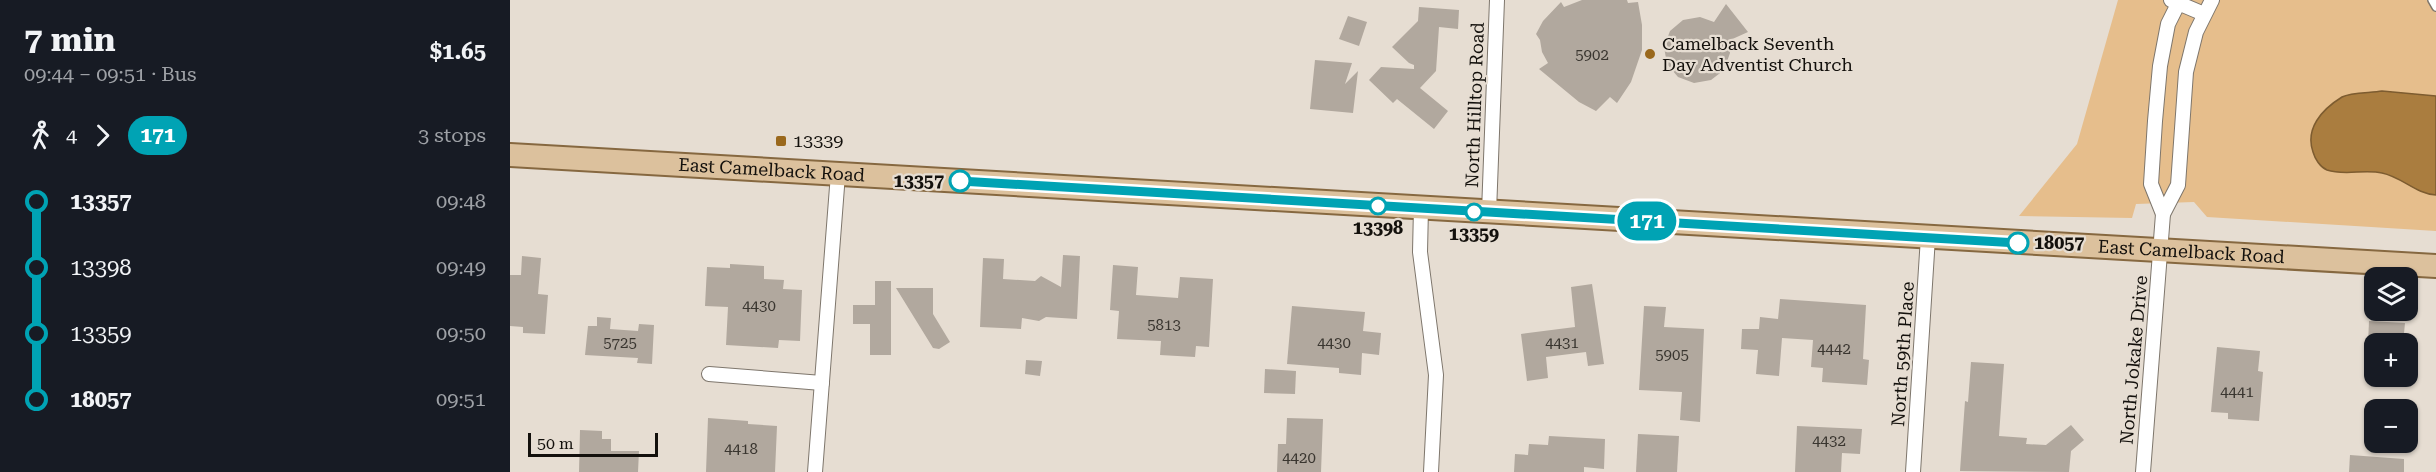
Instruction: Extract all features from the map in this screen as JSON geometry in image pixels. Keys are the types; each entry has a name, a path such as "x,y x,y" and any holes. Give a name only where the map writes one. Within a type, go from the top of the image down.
{"main road":[{"name":"East Camelback Road","path":"510,155 2436,266"}],"street":[{"name":"North Hilltop Road","path":"1489,212 1497,0"},
{"path":"2163,214 2178,186 2186,72 2196,32 2212,0"},
{"path":"2163,214 2151,184 2160,66 2168,24 2176,1 2204,14"},
{"path":"815,472 838,174"},
{"path":"1421,208 1420,252 1436,375 1431,472"},
{"name":"North Jokake Drive","path":"2143,472 2163,214"},
{"name":"North 59th Place","path":"1913,472 1928,237"},
{"path":"709,374 822,383"}],"lane":[{"path":"2432,0 2436,7"}],"shaded area":[{"path":"2118,0 2436,0 2436,231 2207,217 2194,202 2136,204 2132,218 2019,216 2077,144"},
{"path":"2382,91 2436,96 2436,195 2422,192 2382,173 2327,170 2315,157 2311,136 2321,114 2327,108 2346,95"}],"building":[{"path":"1582,0 1638,2 1642,25 1642,50 1631,82 1617,103 1610,97 1596,111 1579,102 1539,69 1548,63 1536,34 1543,21 1561,2 1564,7"},
{"path":"1726,4 1748,32 1728,41 1730,53 1724,70 1711,80 1694,83 1678,77 1667,64 1664,47 1670,31 1683,20 1700,17 1714,22"},
{"path":"1419,7 1459,10 1458,29 1439,27 1436,71 1420,88 1448,111 1434,129 1397,99 1393,103 1369,80 1381,67 1414,69 1414,65 1392,47 1418,21"},
{"path":"1348,16 1367,22 1359,46 1339,39"},
{"path":"1315,60 1352,63 1345,84 1358,71 1353,113 1310,109"},
{"path":"1063,255 1080,256 1077,319 1046,317 1039,321 1022,318 1021,329 980,327 983,258 1004,259 1003,279 1035,281 1041,276 1061,287"},
{"path":"522,256 541,258 538,294 548,295 545,334 523,333 523,327 510,326 510,275 521,275"},
{"path":"730,264 764,266 764,279 784,280 783,289 802,290 800,341 779,340 778,348 726,345 728,307 705,306 707,267 730,268"},
{"path":"1113,265 1138,267 1136,295 1178,298 1180,277 1213,279 1209,347 1196,346 1195,357 1160,355 1161,341 1117,339 1119,311 1110,310"},
{"path":"875,281 891,281 891,355 870,355 870,324 853,324 853,305 875,305"},
{"path":"1592,284 1604,364 1588,366 1586,352 1546,357 1548,378 1527,381 1521,334 1575,327 1571,287"},
{"path":"896,288 933,288 933,314 950,342 939,349 933,348"},
{"path":"1780,299 1866,305 1863,359 1869,360 1867,385 1822,382 1823,368 1811,367 1813,340 1782,338 1779,376 1756,374 1758,350 1741,349 1742,329 1759,329 1760,317 1778,319"},
{"path":"1292,306 1365,312 1363,331 1381,333 1379,355 1362,353 1361,375 1339,373 1339,368 1287,364"},
{"path":"1644,306 1666,307 1664,327 1704,329 1700,422 1680,420 1682,392 1639,390"},
{"path":"597,317 611,318 610,329 638,331 639,324 654,325 652,364 637,363 638,358 585,355 588,326 597,326"},
{"path":"2369,321 2405,323 2404,333 2368,333"},
{"path":"2217,347 2260,351 2258,371 2263,372 2259,421 2228,419 2228,413 2211,412"},
{"path":"1026,360 1042,361 1040,376 1025,374"},
{"path":"1971,362 2004,364 1999,436 2027,438 2026,444 2046,445 2071,425 2084,440 2071,451 2069,472 1960,471 1965,401 1968,402"},
{"path":"1265,369 1296,371 1295,394 1264,393"},
{"path":"708,418 777,426 775,472 706,472"},
{"path":"1287,418 1323,419 1321,472 1277,472 1278,444 1286,444"},
{"path":"1797,426 1862,429 1860,454 1842,453 1841,472 1795,472"},
{"path":"580,430 602,431 602,439 611,439 611,451 639,451 638,472 579,472"},
{"path":"1638,434 1679,436 1677,472 1636,472"},
{"path":"1549,436 1605,439 1604,469 1584,467 1584,472 1514,472 1515,454 1528,455 1529,444 1548,445"},
{"path":"2350,455 2404,459 2404,472 2349,472"}],"bus line":[{"name":"171","path":"960,181 2018,243"}],"place":[{"name":"Camelback Seventh Day Adventist Church","path":"1650,54"},
{"name":"13339","path":"781,141"},
{"name":"13357","path":"960,181"},
{"name":"13398","path":"1378,206"},
{"name":"13359","path":"1474,212"},
{"name":"18057","path":"2018,243"}]}
